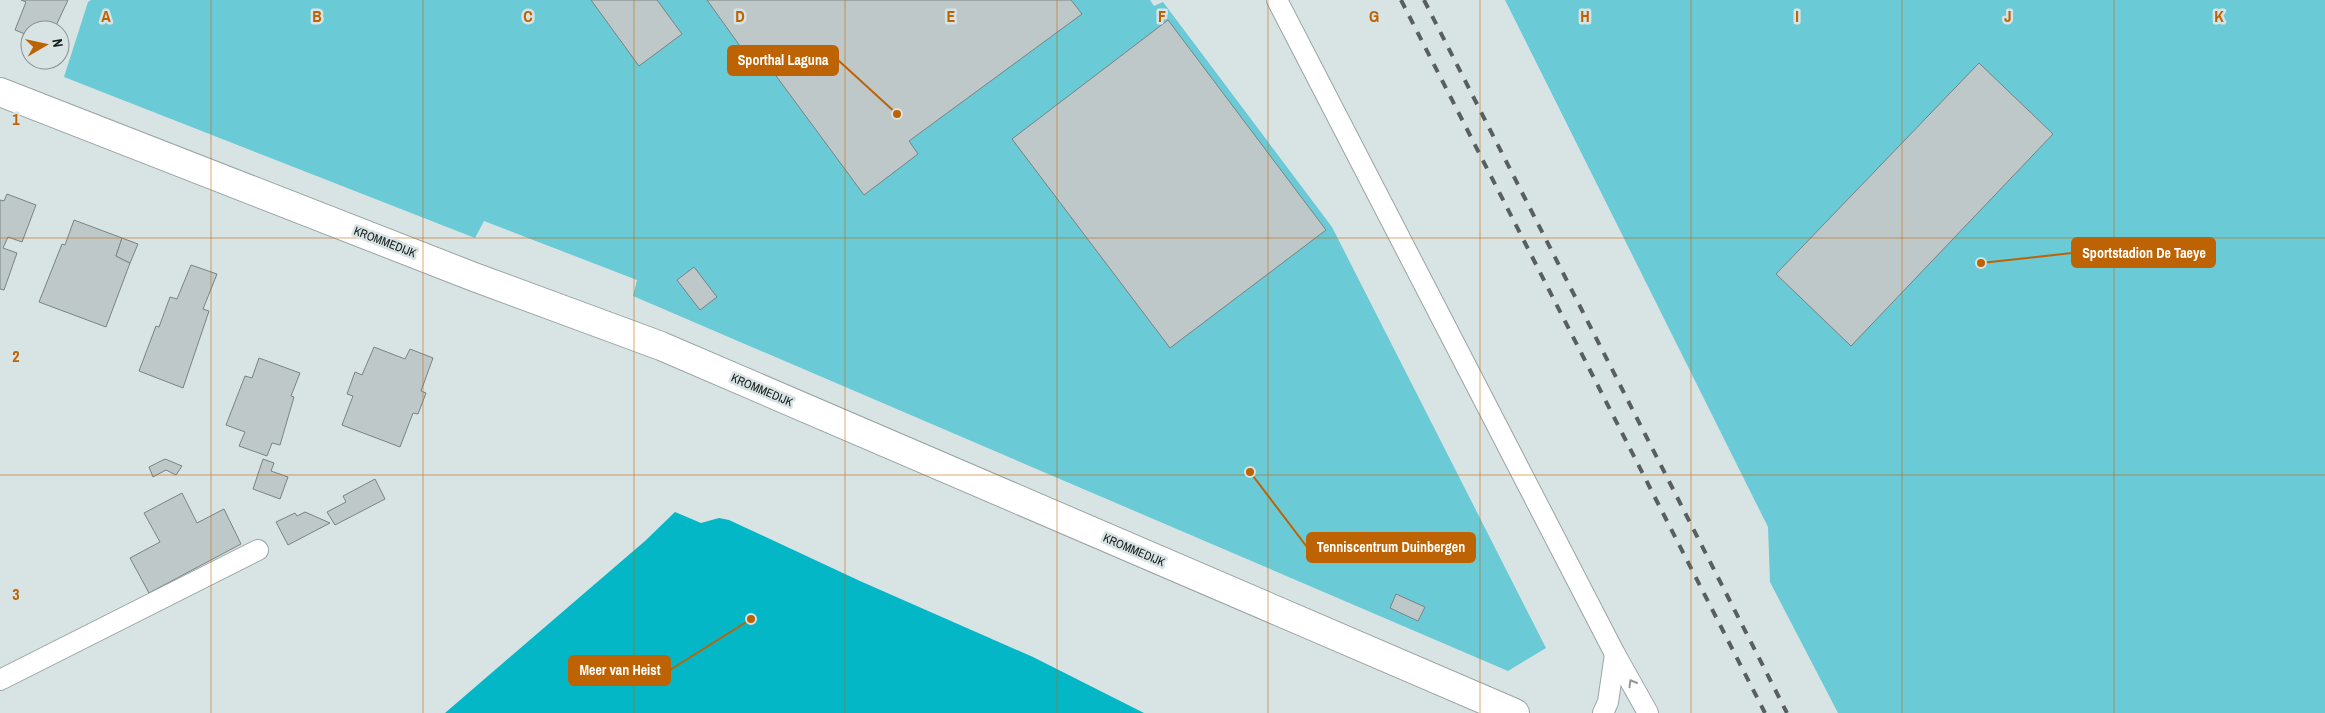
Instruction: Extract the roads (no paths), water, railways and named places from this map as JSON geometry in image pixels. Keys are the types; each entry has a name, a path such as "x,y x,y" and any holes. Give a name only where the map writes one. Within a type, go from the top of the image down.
{"street":[{"name":"KROMMEDIJK","path":"0,92 474,277 660,346 1515,713"}],"lane":[{"path":"1277,0 1615,654 1648,713"},
{"path":"0,680 258,550"},
{"path":"1603,713 1608,702 1615,654"}],"railway":[{"path":"1401,0 1765,713"},
{"path":"1424,0 1787,713"}],"place":[{"name":"Sporthal Laguna","path":"897,114"},
{"name":"Sportstadion De Taeye","path":"1981,263"},
{"name":"Tenniscentrum Duinbergen","path":"1250,472"},
{"name":"Meer van Heist","path":"751,619"}]}
